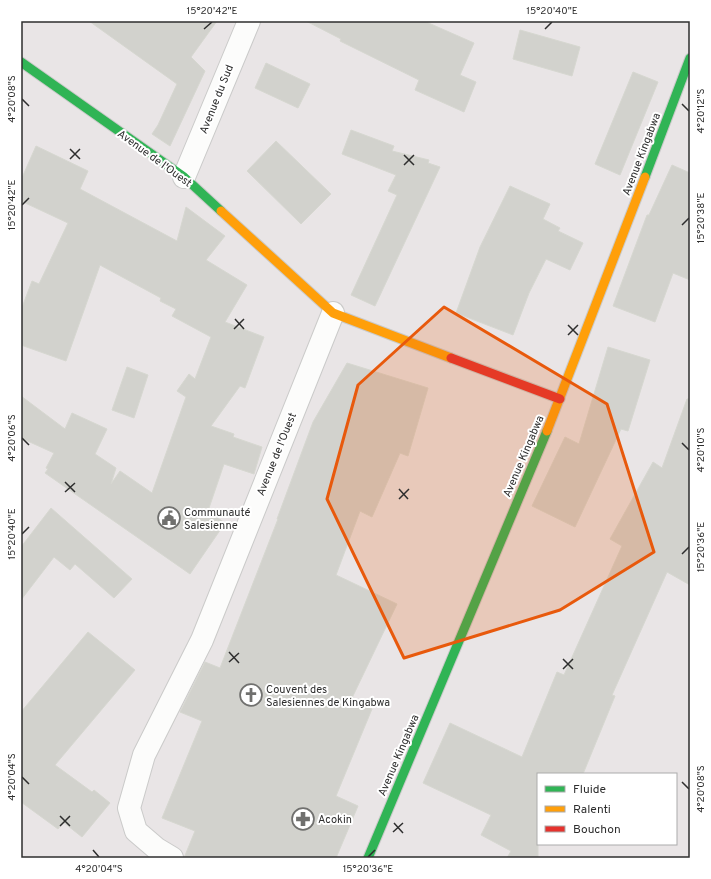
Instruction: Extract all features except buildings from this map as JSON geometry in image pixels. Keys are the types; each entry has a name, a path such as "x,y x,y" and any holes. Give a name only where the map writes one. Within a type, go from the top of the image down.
{"street":[{"name":"Avenue du Sud","path":"184,177 249,21"},
{"name":"Avenue Kingabwa","path":"368,858 560,399 690,58"},
{"name":"Avenue de l'Ouest","path":"21,64 184,177 333,313 560,399"},
{"name":"Avenue de l'Ouest","path":"172,858 157,849 136,831 128,808 144,755 202,640 333,313"}],"highlighted area":[{"path":"444,307 607,404 654,552 560,610 404,658 327,499 358,385"}],"shaded area":[{"path":"21,21 690,21 690,858 21,858"}],"traffic: fast":[{"path":"645,177 690,58"},
{"path":"21,62 184,177 221,211"},
{"path":"368,858 547,431"}],"traffic: slow":[{"path":"547,431 645,177"},
{"path":"221,211 333,313 451,358"}],"traffic: jam":[{"path":"451,358 560,399"}],"place":[{"name":"Communauté Salesienne","path":"169,518"},
{"name":"Couvent des Salesiennes de Kingabwa","path":"251,695"},
{"name":"Acokin","path":"303,819"}]}
